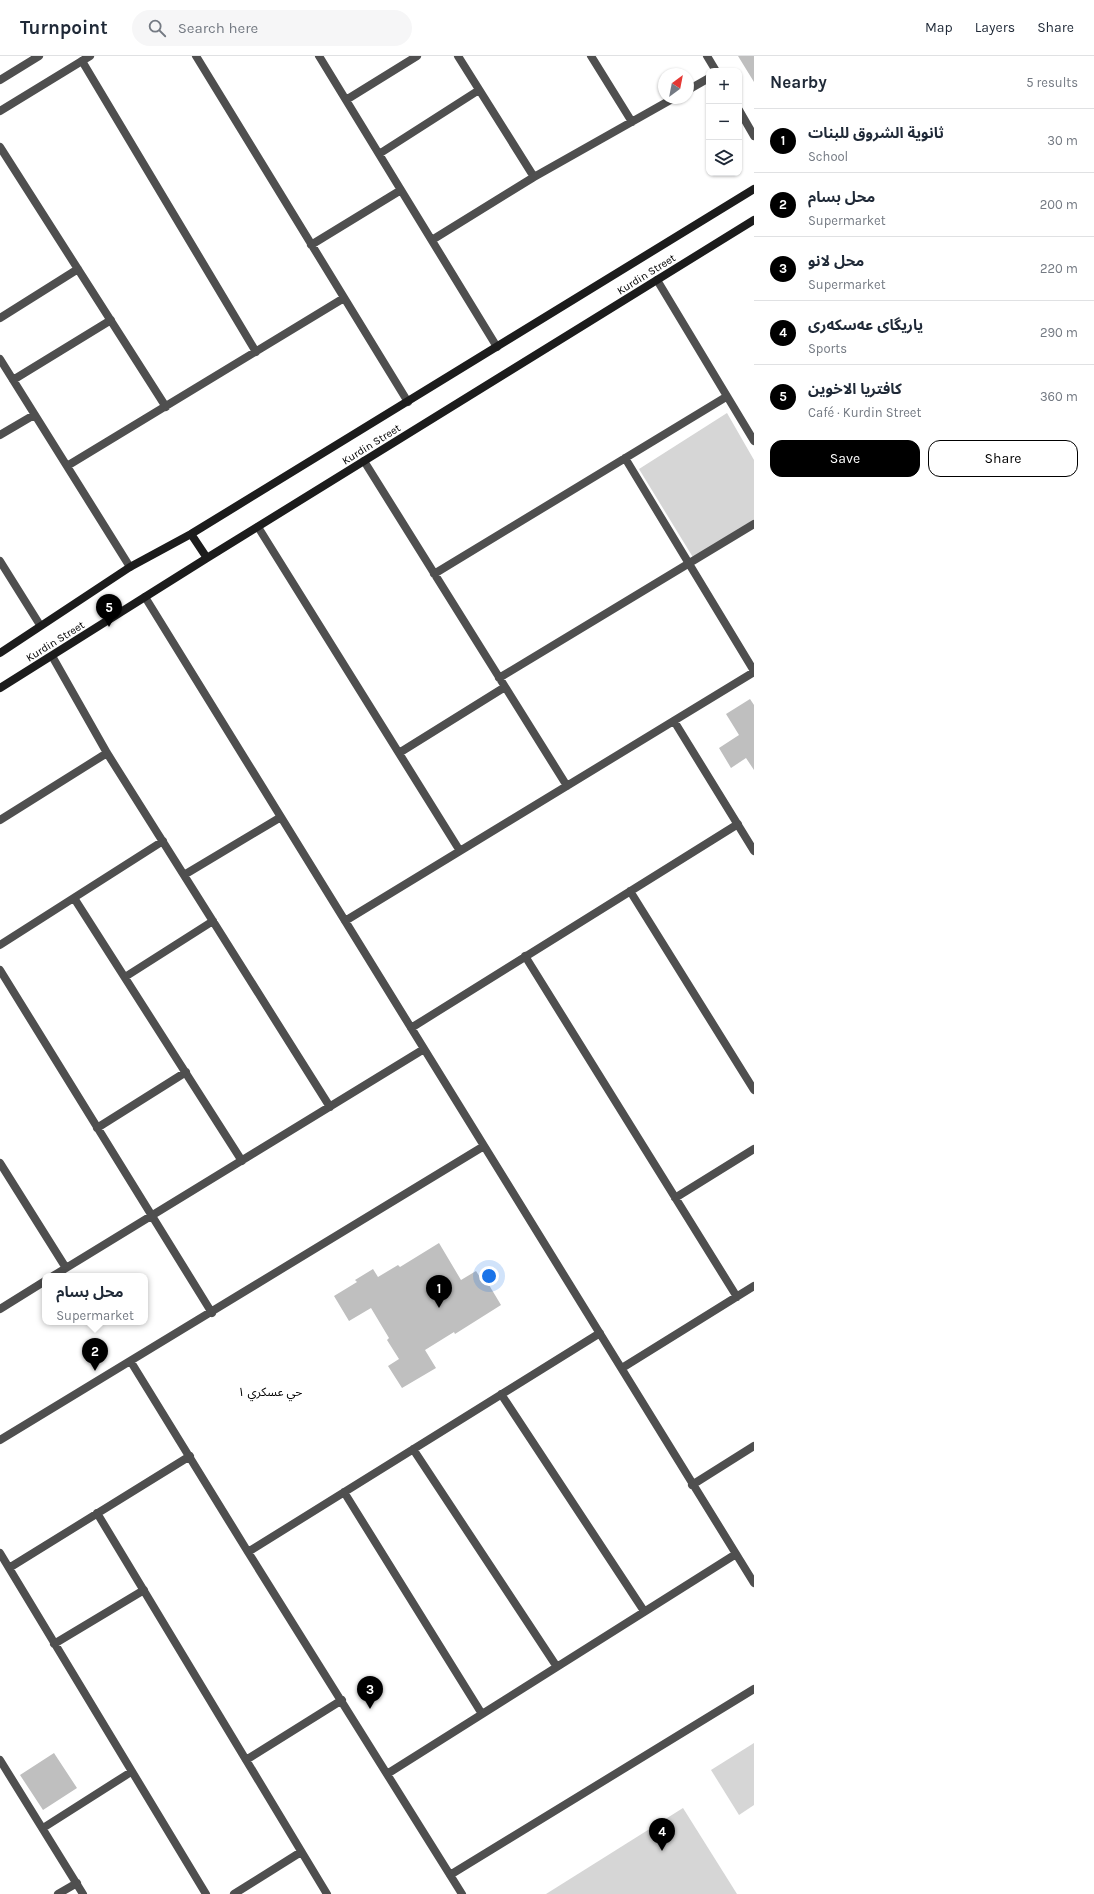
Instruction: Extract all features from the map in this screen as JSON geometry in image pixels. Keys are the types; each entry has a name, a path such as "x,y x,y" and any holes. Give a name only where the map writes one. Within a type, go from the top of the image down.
{"main road":[{"name":"Kurdin Street","path":"0,653 40,625 130,567 191,534 754,189"},
{"name":"Kurdin Street","path":"0,688 207,558 754,220"},
{"path":"191,534 207,558"}],"street":[{"path":"0,80 39,56"},
{"path":"0,111 90,56"},
{"path":"196,56 408,402"},
{"path":"319,56 497,347"},
{"path":"346,100 417,56"},
{"path":"458,56 534,177"},
{"path":"591,56 632,122"},
{"path":"707,56 714,68"},
{"path":"82,61 256,352"},
{"path":"694,87 706,80"},
{"path":"379,154 479,90"},
{"path":"432,240 534,177 664,104"},
{"path":"742,115 754,136"},
{"path":"0,147 166,406"},
{"path":"311,244 401,190"},
{"path":"0,318 78,269"},
{"path":"657,280 726,397 754,441"},
{"path":"67,466 344,298"},
{"path":"13,380 110,320"},
{"path":"0,359 130,567"},
{"path":"434,574 726,397"},
{"path":"0,435 34,415"},
{"path":"345,921 754,671 625,458"},
{"path":"364,461 567,786"},
{"path":"500,678 754,524"},
{"path":"258,527 460,851"},
{"path":"0,561 40,625"},
{"path":"145,597 754,1583"},
{"path":"52,656 107,753 330,1107"},
{"path":"399,752 505,688"},
{"path":"674,721 754,851"},
{"path":"0,820 107,753"},
{"path":"184,875 281,817"},
{"path":"411,1028 738,824"},
{"path":"0,945 162,841"},
{"path":"630,891 754,1090"},
{"path":"74,898 242,1161"},
{"path":"125,977 212,921"},
{"path":"525,956 737,1297"},
{"path":"0,970 212,1313"},
{"path":"58,1273 424,1049"},
{"path":"97,1128 186,1072"},
{"path":"0,1440 212,1313 484,1146"},
{"path":"675,1198 754,1149"},
{"path":"0,1163 66,1268"},
{"path":"0,1308 42,1283"},
{"path":"622,1368 754,1286"},
{"path":"248,1552 600,1333"},
{"path":"131,1362 462,1894"},
{"path":"501,1394 644,1611"},
{"path":"692,1484 754,1446"},
{"path":"413,1449 557,1667"},
{"path":"9,1568 190,1456"},
{"path":"344,1492 482,1714"},
{"path":"97,1513 327,1894"},
{"path":"0,1554 206,1894"},
{"path":"387,1774 736,1554"},
{"path":"54,1644 144,1590"},
{"path":"450,1875 754,1689"},
{"path":"246,1760 342,1700"},
{"path":"0,1760 84,1894"},
{"path":"43,1828 131,1772"},
{"path":"234,1894 301,1852"},
{"path":"58,1894 77,1883"}],"shaded area":[{"path":"727,413 754,460 754,521 694,559 639,469"},
{"path":"754,1743 754,1805 739,1815 711,1770"},
{"path":"683,1808 737,1894 546,1894"}],"building":[{"path":"738,56 754,56 754,82"},
{"path":"750,699 754,705 754,770 746,758 731,768 719,748 739,735 726,714"},
{"path":"439,1243 461,1280 476,1271 483,1282 486,1280 501,1305 455,1334 454,1332 425,1350 436,1368 402,1388 388,1366 399,1359 387,1340 389,1338 371,1308 349,1321 334,1296 357,1282 355,1280 373,1269 378,1277 398,1265 400,1267"},
{"path":"54,1753 77,1788 43,1810 20,1775"}],"place":[{"name":"كافتريا الاخوين","path":"109,627"},
{"name":"ثانوية الشروق للبنات","path":"439,1308"},
{"name":"محل بسام","path":"95,1371"},
{"name":"محل لانو","path":"370,1709"},
{"name":"یاریگای عەسکەری","path":"662,1851"}],"district":[{"name":"حي عسكري ١","path":"270,1392"}]}
